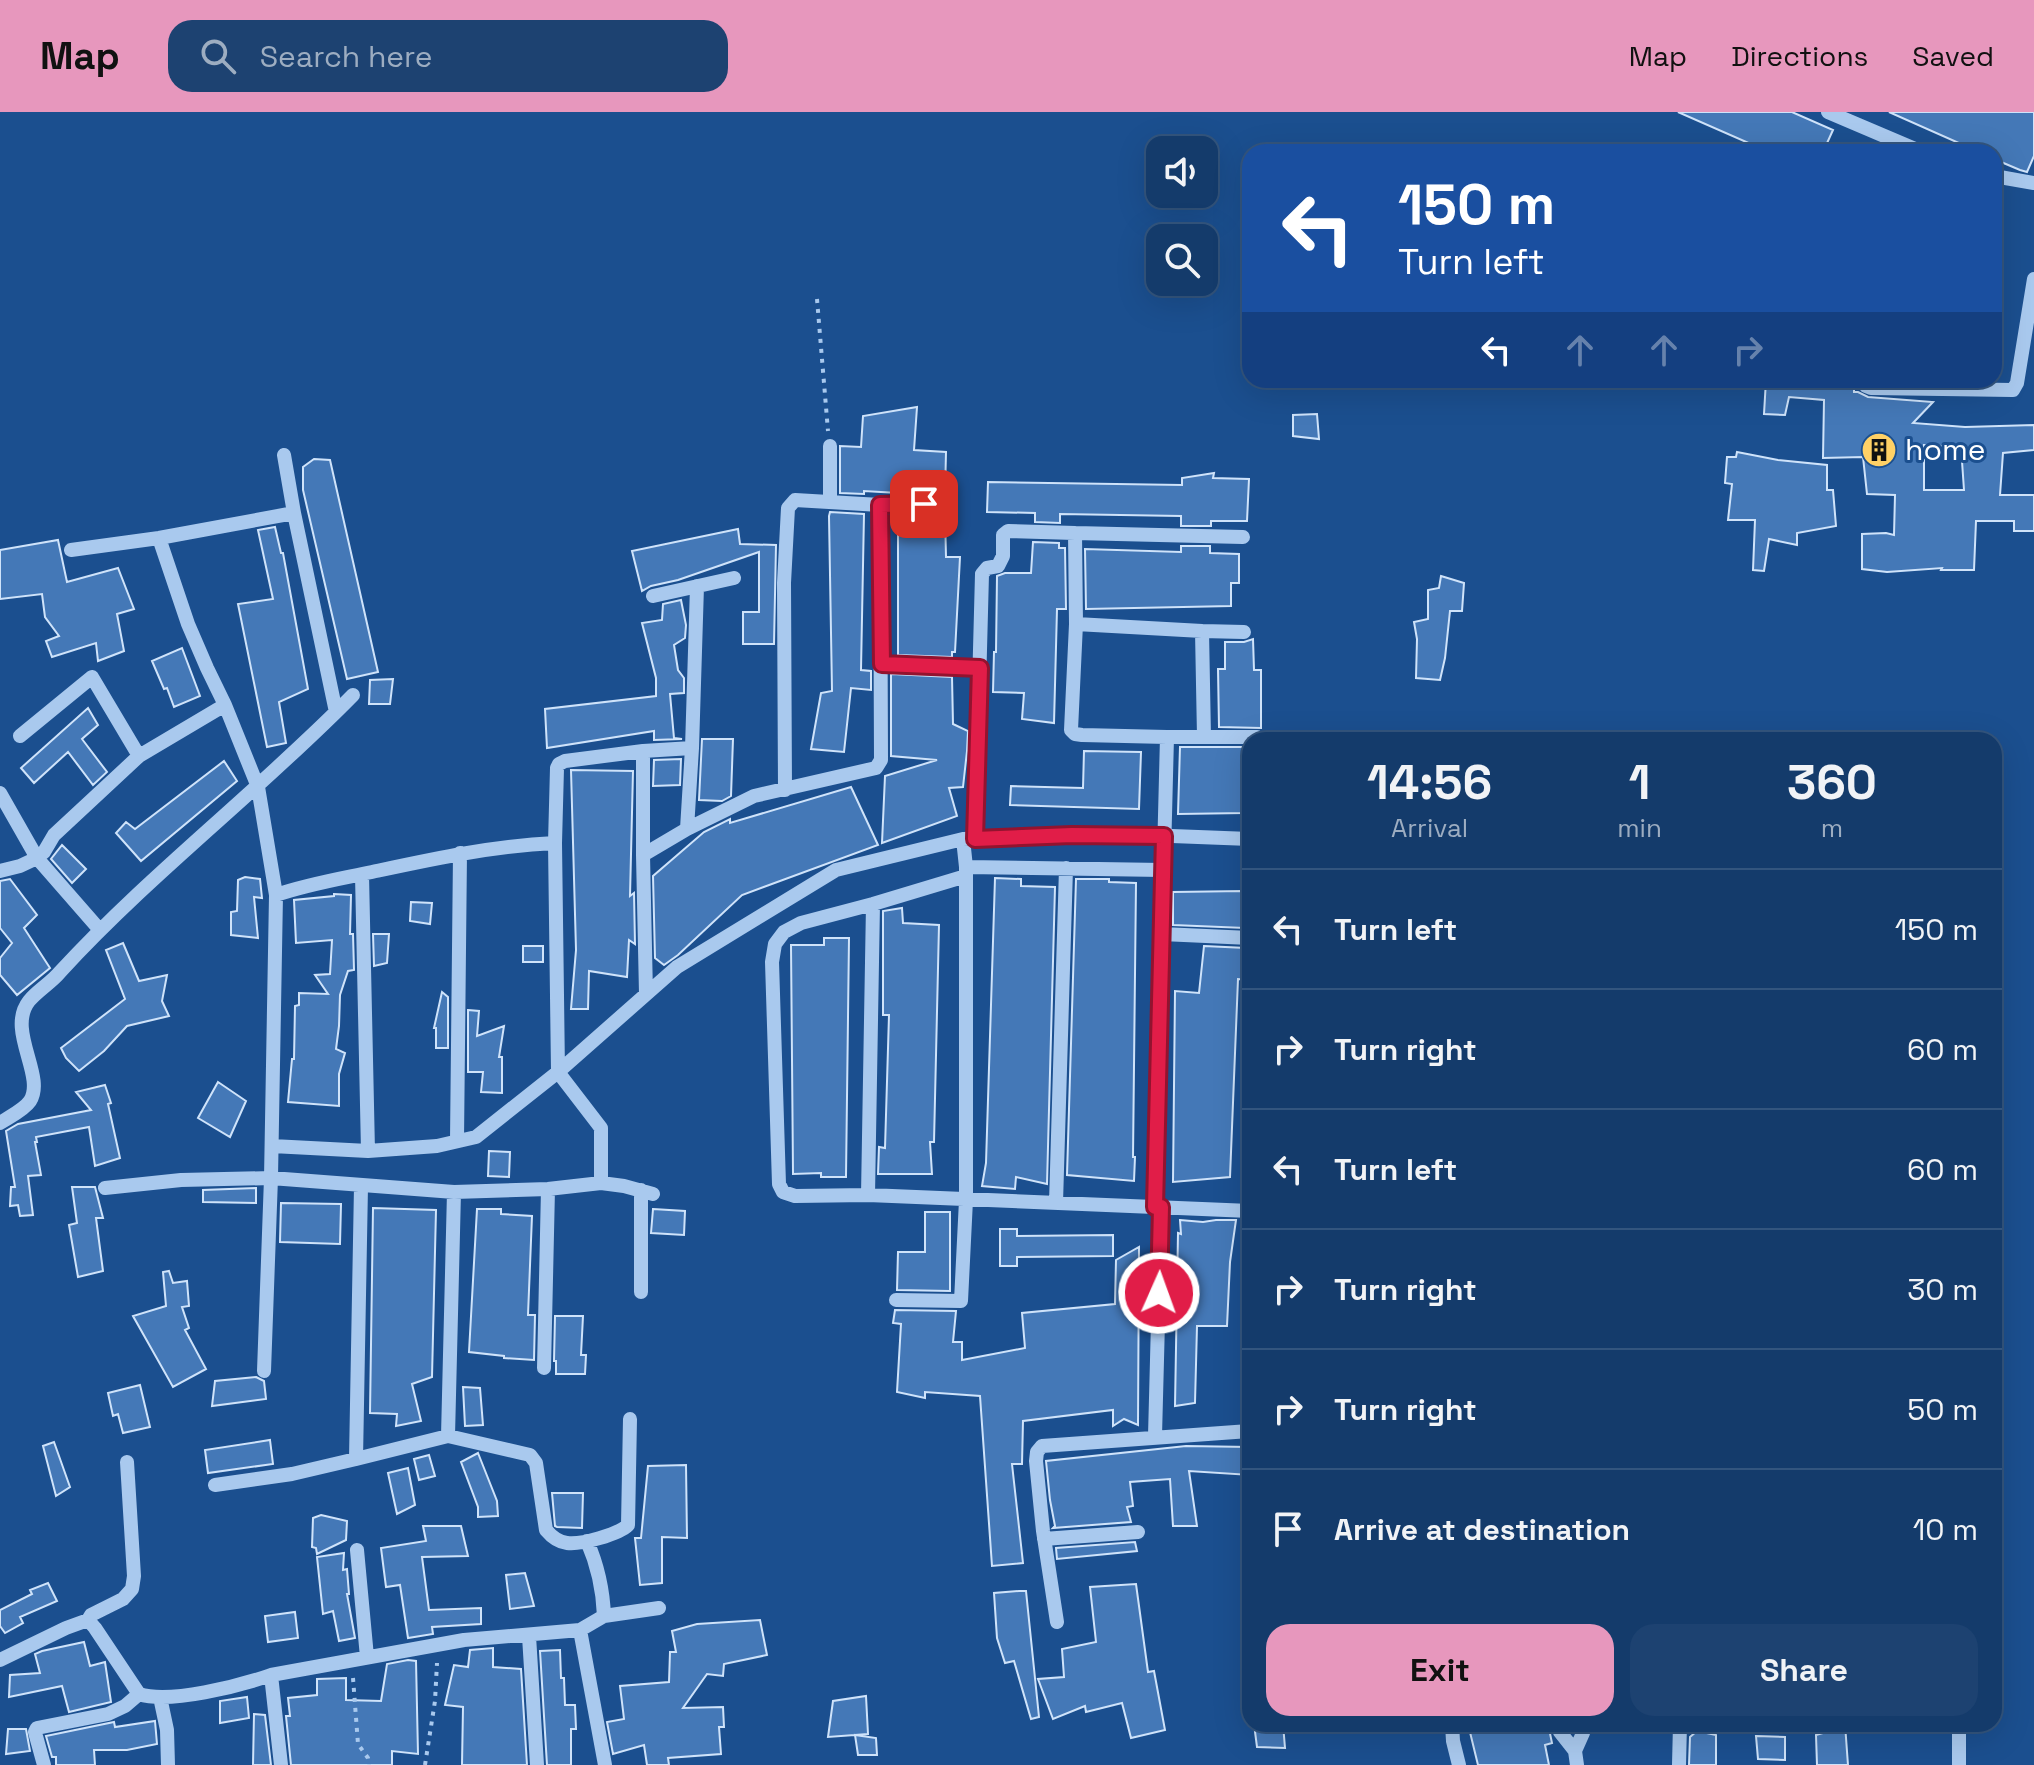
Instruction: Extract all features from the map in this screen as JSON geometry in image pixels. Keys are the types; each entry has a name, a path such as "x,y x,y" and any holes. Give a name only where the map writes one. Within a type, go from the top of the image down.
{"street":[{"path":"1828,112 1903,144"},
{"path":"2002,177 2034,183"},
{"path":"1871,388 2013,390 2017,383 2034,279"},
{"path":"830,446 830,502"},
{"path":"284,455 336,712"},
{"path":"785,790 784,583 788,508 795,500 880,505 946,504"},
{"path":"643,855 754,796 876,768 881,760 880,505"},
{"path":"71,550 159,538 294,513"},
{"path":"896,1300 961,1301 966,1200 966,872 980,668 982,574 987,568 998,566 1003,556 1003,535 1008,531 1243,537"},
{"path":"1075,533 1076,624 1071,730 1082,735 1242,737"},
{"path":"159,538 188,624 258,787 276,895 264,1371"},
{"path":"653,596 734,578"},
{"path":"687,829 697,586"},
{"path":"1076,624 1244,632"},
{"path":"1202,631 1204,737"},
{"path":"882,664 980,668"},
{"path":"20,736 92,677 139,756"},
{"path":"0,1123 29,1102 35,1087 22,1031 28,1002 53,980 99,929 258,787 353,695"},
{"path":"0,871 37,858 54,835 139,756 225,705"},
{"path":"1155,1436 1167,737"},
{"path":"601,1183 601,1128 558,1072 557,768 565,761 692,748"},
{"path":"643,751 646,994"},
{"path":"0,793 37,858 99,929"},
{"path":"272,1146 368,1151 437,1146 476,1137 558,1072 677,967 836,870 969,839 1072,835 1242,839"},
{"path":"276,895 301,886 460,853 555,843"},
{"path":"457,1141 460,853"},
{"path":"1163,870 1066,868 966,872 873,904 801,923 784,932 775,944 772,962 779,1184 783,1192 795,1196 868,1195 1242,1211"},
{"path":"1056,1203 1066,868"},
{"path":"362,875 368,1151"},
{"path":"868,1195 873,904"},
{"path":"1162,934 1242,938"},
{"path":"105,1188 181,1180 271,1178 454,1192 548,1189 601,1183 647,1192 641,1292"},
{"path":"356,1459 361,1186"},
{"path":"544,1368 548,1189"},
{"path":"448,1436 454,1192"},
{"path":"215,1485 292,1474 448,1436 530,1455 536,1463 546,1530 551,1537 567,1543 587,1541 623,1530 628,1525 630,1419"},
{"path":"1057,1622 1036,1461 1037,1452 1042,1446 1242,1431"},
{"path":"0,1660 88,1620 91,1615 123,1599 132,1589 134,1576 127,1462"},
{"path":"1044,1539 1138,1532"},
{"path":"587,1541 596,1562 604,1616"},
{"path":"357,1550 359,1658"},
{"path":"88,1620 139,1694 160,1697 243,1685 271,1675 438,1644 580,1630 604,1616 659,1608"},
{"path":"580,1630 605,1765"},
{"path":"529,1636 537,1765"},
{"path":"271,1675 281,1765"},
{"path":"44,1765 35,1732 37,1728 108,1714 125,1706 139,1694"},
{"path":"160,1697 167,1730 168,1765"},
{"path":"1452,1732 1459,1765"},
{"path":"1560,1732 1576,1758"},
{"path":"1576,1758 1583,1732"},
{"path":"1679,1765 1680,1732"},
{"path":"1959,1732 1959,1765"}],"path":[{"path":"817,299 830,446"},
{"path":"425,1765 435,1701 438,1644"},
{"path":"359,1658 358,1744 369,1765"}],"building":[{"path":"1678,112 1792,112 1833,130 1827,144 1751,144"},
{"path":"1889,112 2034,112 2034,156 2027,172 2002,162 2002,144 1961,144"},
{"path":"1766,388 1854,388 1854,392 1868,397 1933,402 1913,423 1965,427 2034,425 2034,450 2003,453 2000,495 2034,495 2034,531 2014,531 2014,521 1976,521 1974,570 1942,568 1887,572 1862,569 1862,534 1894,535 1895,495 1867,494 1863,457 1823,458 1824,400 1789,397 1785,415 1764,414","holes":["1924,445 1961,447 1964,490 1924,490"]},
{"path":"917,407 914,450 946,452 945,494 840,493 840,446 861,447 863,416"},
{"path":"1317,414 1319,439 1293,436 1293,415"},
{"path":"1737,452 1827,465 1827,490 1833,490 1836,526 1797,533 1797,545 1769,539 1764,571 1753,570 1755,520 1728,520 1732,484 1725,483 1727,457 1736,457"},
{"path":"314,459 330,460 378,672 347,679 303,490 303,467"},
{"path":"1214,473 1213,478 1249,479 1247,521 1211,521 1211,526 1181,526 1181,516 1060,514 1060,523 1035,522 1035,513 987,512 988,482 1182,485 1182,478"},
{"path":"830,512 864,514 861,670 871,671 871,690 851,688 844,752 811,749 821,693 832,691"},
{"path":"945,514 946,557 960,557 955,652 952,652 952,657 898,655 898,515"},
{"path":"275,527 283,553 308,689 279,702 286,743 267,747 238,604 273,599 258,530"},
{"path":"738,529 740,544 776,545 774,644 743,644 743,612 759,612 759,552 642,591 632,551"},
{"path":"58,540 67,582 118,568 134,609 117,614 124,651 98,661 96,643 52,657 46,641 59,636 45,617 42,594 0,599 0,550"},
{"path":"1033,542 1059,543 1059,548 1065,548 1066,609 1057,609 1054,723 1022,719 1024,693 993,692 997,576 1031,573"},
{"path":"1181,546 1210,546 1210,553 1239,554 1239,583 1231,583 1231,606 1086,609 1085,549 1181,552"},
{"path":"1441,576 1464,583 1462,611 1450,611 1440,680 1416,678 1414,622 1428,619 1428,590 1439,588"},
{"path":"681,600 685,638 674,645 678,670 684,678 684,693 670,694 674,738 682,739 654,740 654,731 547,748 545,709 656,696 656,678 642,623 662,620 663,604"},
{"path":"1253,639 1254,670 1261,670 1261,728 1219,727 1218,669 1225,669 1225,642"},
{"path":"182,648 200,696 174,707 152,661"},
{"path":"891,674 952,677 953,724 968,731 967,751 963,787 949,788 957,816 882,843 885,776 937,760 891,756"},
{"path":"393,679 390,704 369,704 370,680"},
{"path":"88,708 98,725 82,739 107,772 93,785 68,752 34,783 21,768"},
{"path":"702,739 733,739 731,796 722,801 699,800"},
{"path":"1180,747 1242,747 1242,813 1178,814"},
{"path":"1084,751 1141,752 1139,809 1010,805 1011,786 1083,788"},
{"path":"681,759 680,785 653,786 654,760"},
{"path":"224,761 237,781 141,861 116,833 126,822 135,829"},
{"path":"571,770 633,771 630,896 634,893 635,944 629,940 627,977 589,971 588,1009 571,1009 576,950"},
{"path":"851,787 878,845 742,895 678,955 664,965 655,958 653,876 704,832 730,819 730,823"},
{"path":"62,845 86,869 72,883 51,859"},
{"path":"245,877 260,879 262,898 254,897 258,938 231,935 231,912 237,911 238,880"},
{"path":"995,878 1021,879 1021,886 1055,887 1047,1184 1016,1177 1015,1189 982,1186 986,1163"},
{"path":"10,879 37,915 24,928 50,968 17,995 0,975 0,958 12,943 0,928 0,881"},
{"path":"1076,879 1136,883 1134,1181 1067,1175"},
{"path":"1242,891 1242,928 1173,925 1173,892"},
{"path":"334,894 351,895 350,934 353,934 354,970 348,971 340,995 336,1049 345,1053 339,1074 339,1106 288,1102 294,1059 295,1006 299,1005 299,993 328,994 315,975 330,974 332,940 296,943 294,900"},
{"path":"411,902 432,903 430,924 410,921"},
{"path":"902,908 903,923 939,925 934,1142 930,1142 932,1174 878,1174 879,1147 885,1148 889,1015 883,1015 883,911"},
{"path":"373,934 389,934 387,963 374,966"},
{"path":"824,938 849,938 846,1177 821,1177 821,1173 793,1174 791,945 824,945"},
{"path":"123,943 139,981 167,975 162,1001 169,1016 127,1026 104,1051 79,1071 61,1048 125,999 106,950"},
{"path":"523,946 543,946 543,962 523,962"},
{"path":"1204,946 1242,948 1230,1177 1173,1182 1175,991 1199,993"},
{"path":"442,992 448,997 448,1048 436,1048 434,1028"},
{"path":"468,1010 479,1011 477,1036 504,1026 499,1057 502,1057 502,1093 481,1092 483,1072 468,1072"},
{"path":"218,1082 246,1101 230,1137 198,1118"},
{"path":"105,1085 120,1158 95,1166 89,1127 36,1137 41,1175 28,1176 33,1215 20,1216 18,1205 10,1206 11,1187 15,1187 6,1131 18,1124 91,1110 76,1092"},
{"path":"489,1151 510,1152 509,1177 488,1176"},
{"path":"72,1187 95,1187 103,1218 96,1218 103,1271 78,1277 69,1225 77,1223"},
{"path":"256,1188 256,1203 203,1202 203,1190"},
{"path":"281,1203 341,1204 340,1244 280,1242"},
{"path":"373,1208 436,1210 432,1377 412,1384 421,1421 396,1426 397,1414 370,1413"},
{"path":"477,1209 501,1209 501,1214 532,1216 528,1315 535,1315 534,1360 469,1352"},
{"path":"653,1209 685,1211 684,1235 651,1233"},
{"path":"925,1212 950,1212 950,1291 897,1290 898,1252 925,1252"},
{"path":"1180,1220 1236,1220 1230,1262 1227,1326 1197,1326 1195,1403 1175,1406 1178,1233 1181,1234"},
{"path":"1000,1229 1017,1229 1017,1236 1113,1235 1113,1256 1017,1257 1017,1266 1000,1266"},
{"path":"1139,1247 1138,1425 1124,1419 1113,1426 1113,1410 1023,1421 1022,1464 1012,1464 1023,1563 992,1566 980,1396 925,1392 925,1398 897,1392 901,1324 893,1323 895,1310 956,1311 953,1342 962,1342 962,1360 1025,1348 1022,1313 1115,1304 1116,1260"},
{"path":"169,1271 173,1283 187,1281 189,1306 182,1307 189,1328 185,1330 206,1369 173,1387 133,1316 166,1306 163,1272"},
{"path":"555,1316 583,1316 581,1355 586,1355 585,1374 556,1374"},
{"path":"256,1377 264,1381 266,1399 212,1406 215,1381"},
{"path":"140,1385 150,1427 123,1433 118,1414 113,1416 108,1393"},
{"path":"463,1387 480,1388 483,1425 465,1426"},
{"path":"270,1440 273,1464 208,1473 205,1450"},
{"path":"54,1442 70,1487 56,1496 43,1446"},
{"path":"1186,1446 1242,1447 1242,1474 1189,1471 1197,1526 1173,1526 1170,1479 1130,1482 1133,1506 1127,1507 1131,1522 1053,1528 1046,1461"},
{"path":"478,1453 497,1501 498,1516 478,1517 478,1507 461,1462"},
{"path":"429,1455 435,1476 419,1480 414,1459"},
{"path":"686,1465 687,1538 662,1537 662,1583 640,1585 635,1538 641,1538 648,1466"},
{"path":"408,1468 415,1505 397,1514 388,1473"},
{"path":"552,1493 583,1493 582,1528 555,1526"},
{"path":"321,1515 347,1521 346,1540 317,1554 316,1548 312,1547 313,1518"},
{"path":"423,1526 461,1526 468,1556 422,1557 429,1610 481,1608 481,1624 432,1627 433,1634 408,1638 400,1585 386,1587 381,1548 426,1541"},
{"path":"1135,1542 1137,1551 1057,1559 1056,1548"},
{"path":"344,1553 343,1570 347,1569 347,1594 355,1638 339,1641 333,1611 323,1614 317,1557"},
{"path":"525,1573 534,1606 510,1609 506,1575"},
{"path":"48,1583 57,1601 20,1617 23,1623 5,1633 0,1626 0,1610 32,1594 30,1590"},
{"path":"1136,1584 1148,1672 1154,1671 1165,1730 1131,1738 1122,1703 1086,1712 1085,1706 1053,1719 1038,1679 1064,1677 1062,1649 1096,1642 1090,1587"},
{"path":"1026,1591 1039,1717 1031,1719 1014,1661 1005,1663 997,1638 994,1593"},
{"path":"295,1612 298,1638 268,1642 265,1616"},
{"path":"760,1620 767,1655 724,1664 723,1676 707,1674 683,1708 723,1707 724,1727 719,1727 721,1754 668,1758 669,1765 647,1765 644,1745 613,1754 607,1722 624,1719 620,1686 669,1682 670,1652 676,1652 672,1631 697,1624"},
{"path":"84,1642 90,1666 105,1662 111,1702 69,1712 62,1686 9,1697 10,1675 40,1673 35,1654"},
{"path":"493,1648 493,1667 521,1669 527,1765 462,1765 463,1707 445,1705 454,1665 468,1667 470,1650"},
{"path":"560,1650 565,1705 575,1705 576,1729 571,1729 571,1765 547,1765 540,1651"},
{"path":"416,1661 418,1754 392,1751 392,1765 291,1765 286,1716 290,1716 288,1698 317,1695 317,1679 346,1678 346,1700 381,1701 387,1664"},
{"path":"866,1696 868,1734 828,1737 833,1701"},
{"path":"247,1697 249,1718 220,1723 220,1701"},
{"path":"254,1714 265,1715 271,1765 253,1765"},
{"path":"155,1721 157,1744 127,1750 94,1750 95,1765 56,1765 56,1757 52,1757 46,1736 114,1722 115,1727"},
{"path":"8,1729 26,1729 30,1751 6,1754"},
{"path":"1255,1732 1284,1732 1285,1748 1257,1747"},
{"path":"1470,1732 1550,1732 1552,1743 1545,1745 1549,1765 1478,1765"},
{"path":"1696,1732 1716,1735 1716,1765 1689,1765 1690,1737"},
{"path":"1846,1732 1848,1765 1817,1765 1816,1735"},
{"path":"855,1735 876,1738 877,1755 858,1755"},
{"path":"1756,1736 1785,1737 1785,1760 1758,1759"}],"place":[{"name":"home","path":"1879,450"}],"route":[{"path":"924,504 880,505 882,664 980,668 975,839 1120,834 1164,836 1155,1207 1161,1207 1159,1293"}]}
